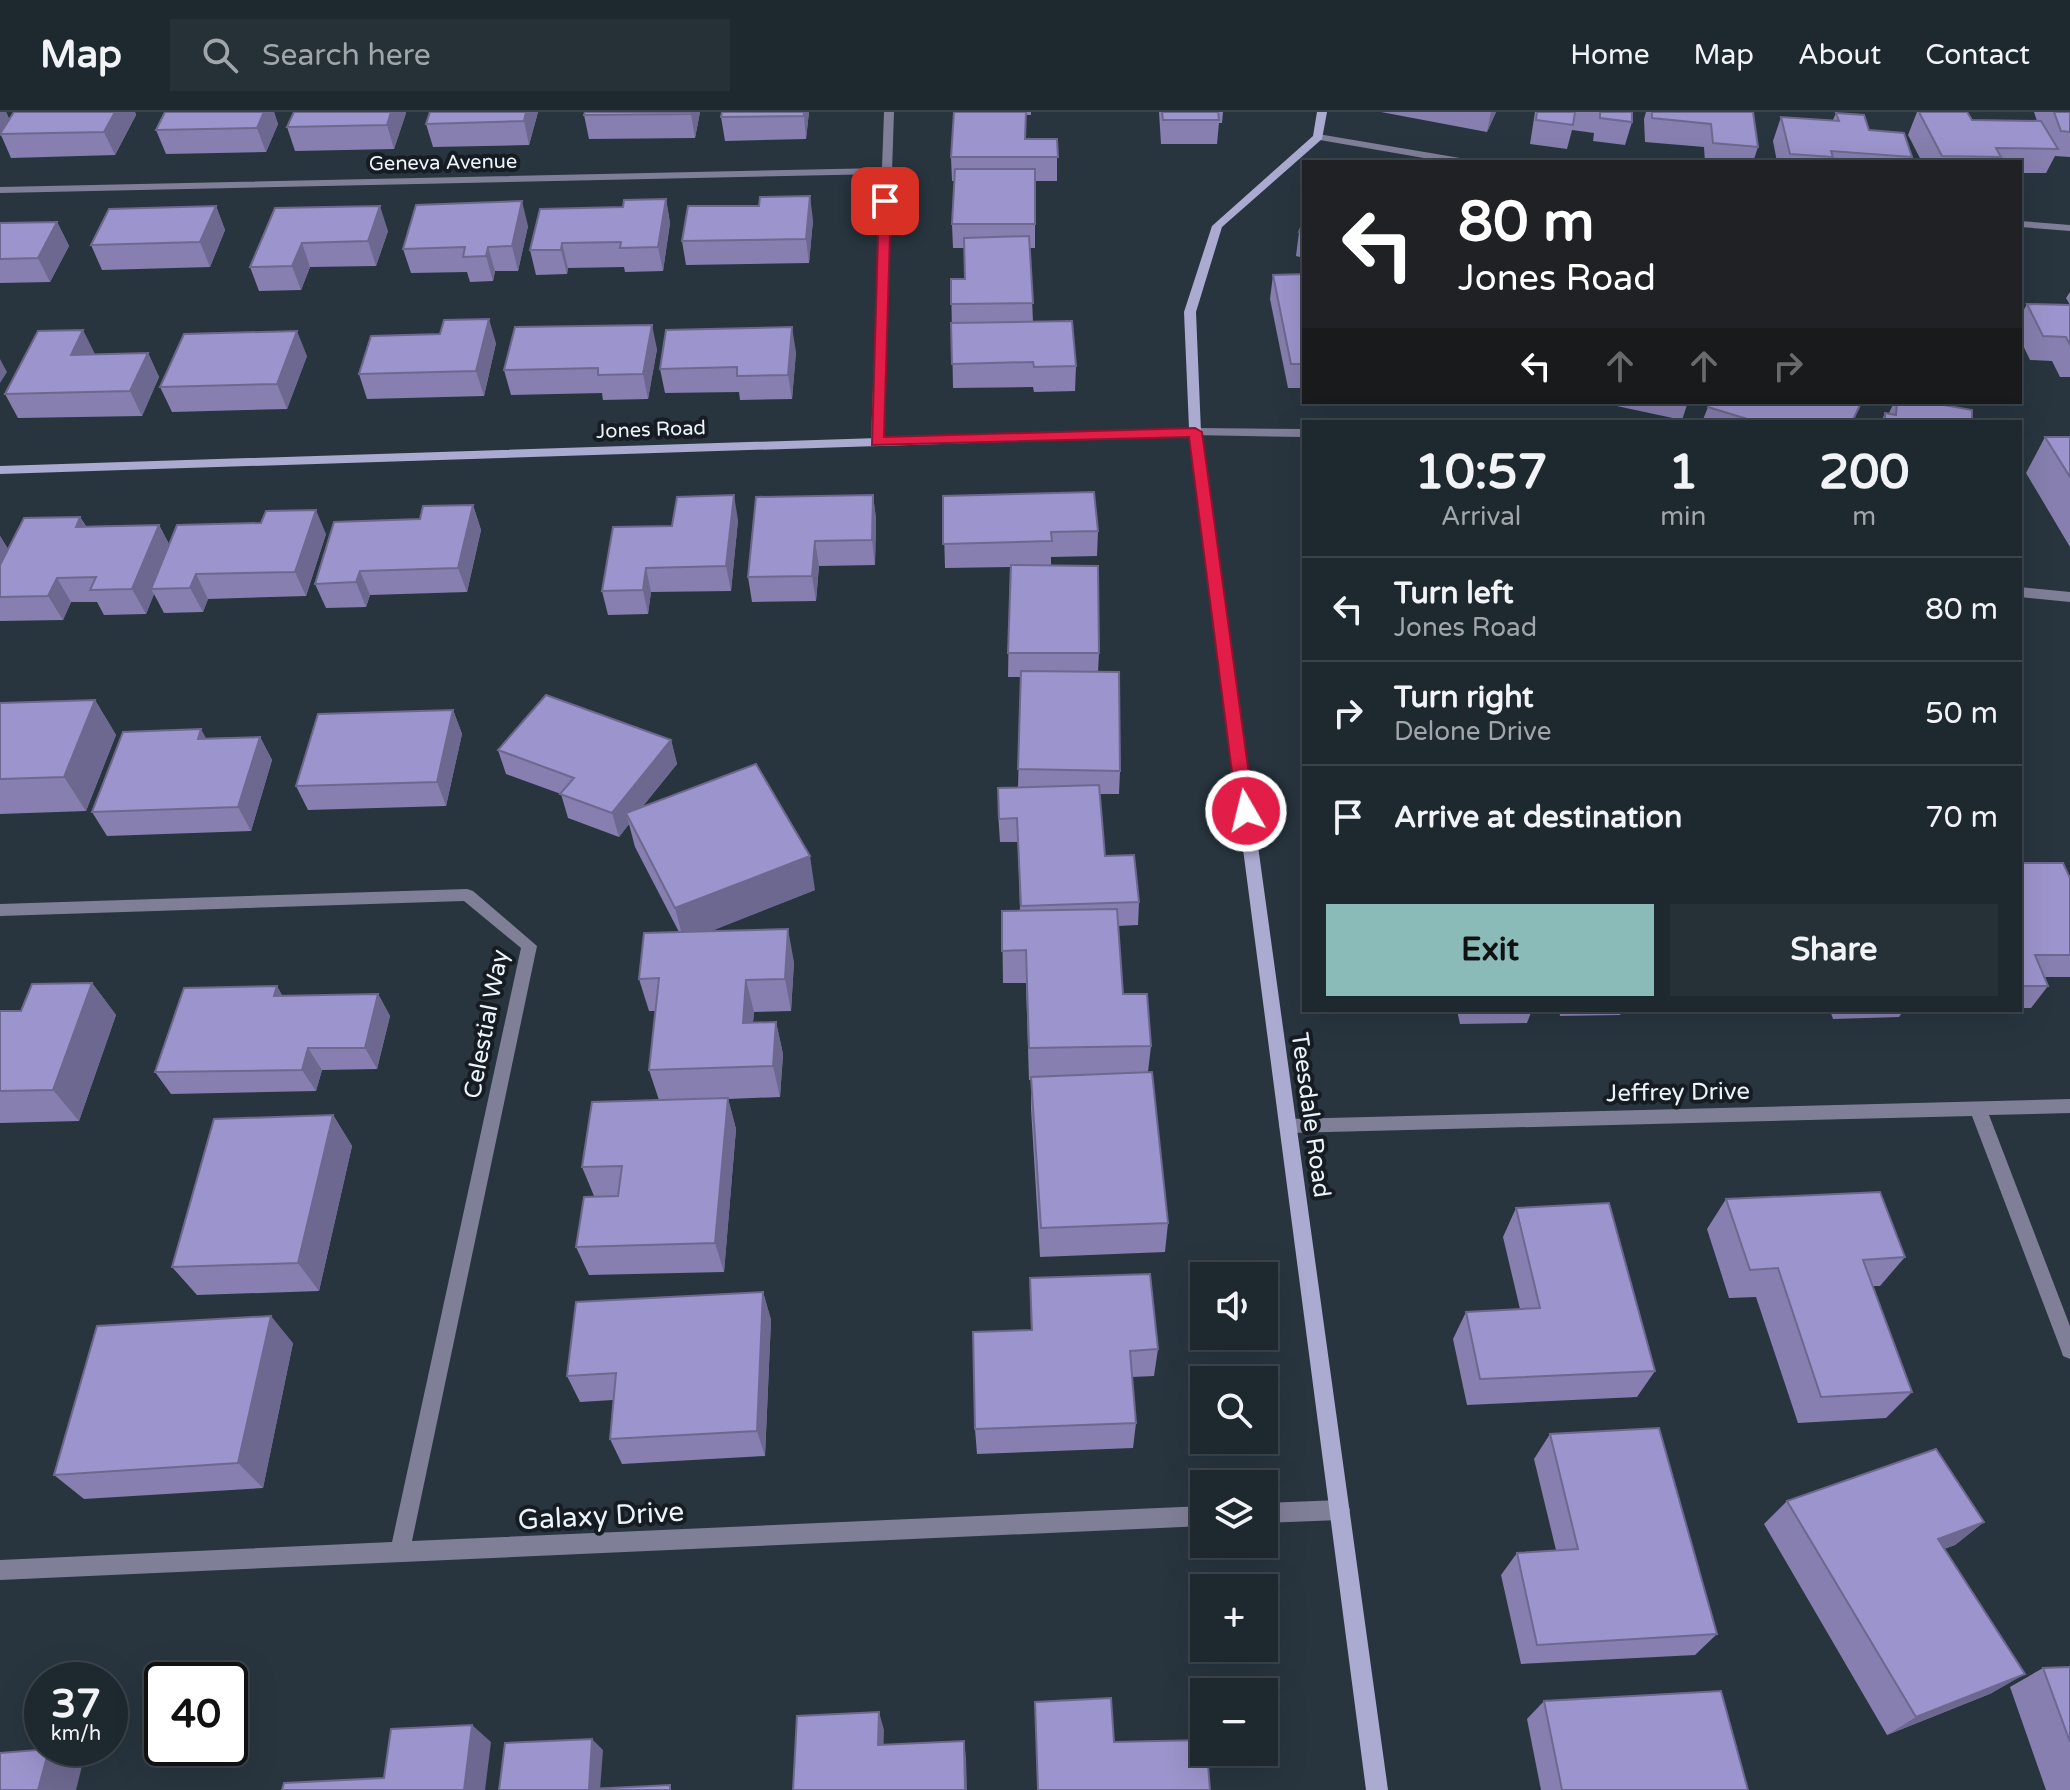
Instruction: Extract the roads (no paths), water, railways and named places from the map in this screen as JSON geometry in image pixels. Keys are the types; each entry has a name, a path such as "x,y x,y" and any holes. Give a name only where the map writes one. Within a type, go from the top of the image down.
{"street":[{"path":"877,441 889,112"},
{"path":"1322,112 1318,137 1454,160"},
{"name":"Teesdale Road","path":"1318,137 1217,226 1190,312 1195,432 1377,1790"},
{"name":"Geneva Avenue","path":"0,190 886,171"},
{"path":"2022,224 2070,228"},
{"name":"Jones Road","path":"0,470 877,441 1195,432 1302,433"},
{"path":"2022,592 2070,597"},
{"name":"Celestial Way","path":"0,910 467,895 529,946 400,1552"},
{"name":"Jeffrey Drive","path":"1288,1126 2070,1106"},
{"path":"1978,1109 2070,1350"},
{"path":"1278,1512 1340,1510"},
{"name":"Galaxy Drive","path":"0,1570 1190,1517"}]}
